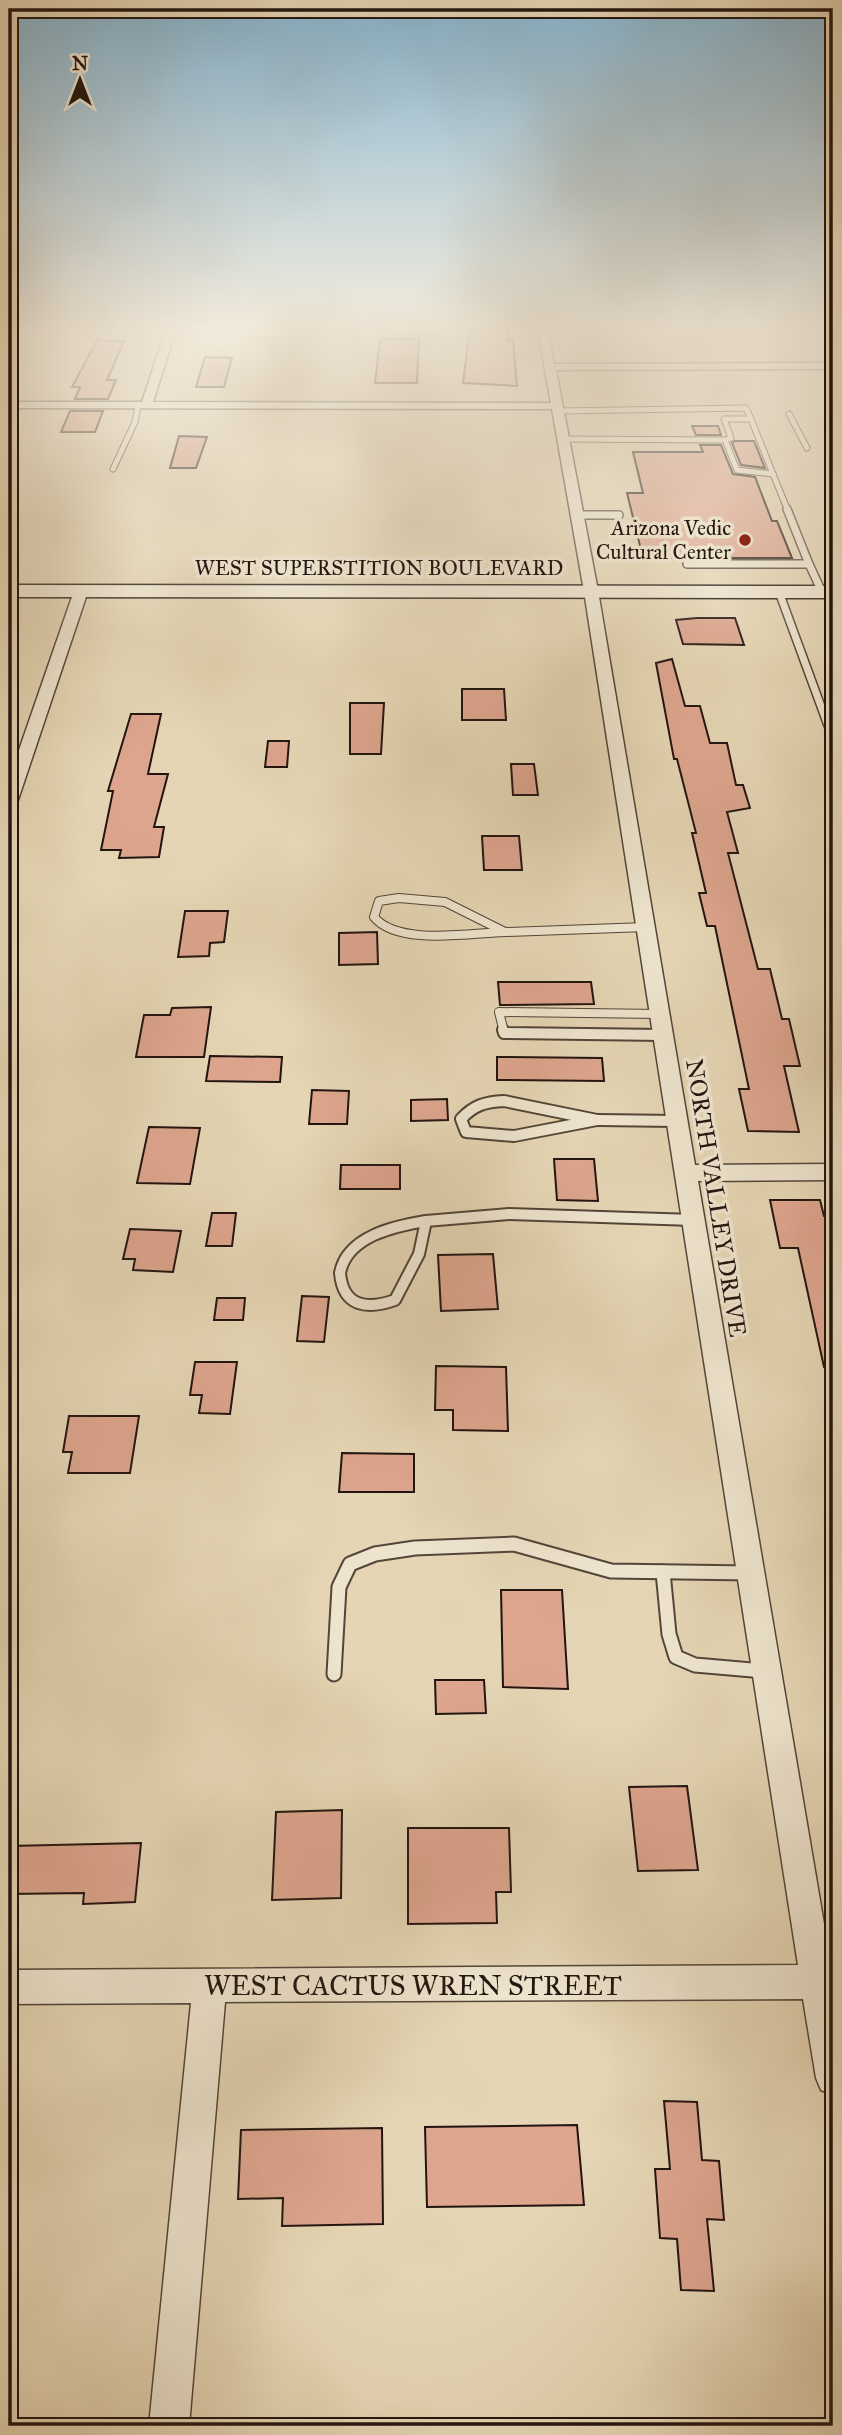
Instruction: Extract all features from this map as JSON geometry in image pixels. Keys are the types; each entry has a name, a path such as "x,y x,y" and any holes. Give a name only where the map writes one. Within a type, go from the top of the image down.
{"main road":[{"name":"WEST SUPERSTITION BOULEVARD","path":"9,591 828,592"}],"street":[{"name":"NORTH VALLEY DRIVE","path":"562,440 591,591 833,2078"},
{"path":"9,803 81,591"},
{"path":"685,1173 833,1172"},
{"name":"WEST CACTUS WREN STREET","path":"9,1987 817,1982"},
{"path":"169,2426 210,1986"}],"lane":[{"path":"113,469 127,440"},
{"path":"665,440 725,440 737,470 746,474 773,474"},
{"path":"759,440 809,564 828,592"},
{"path":"803,440 807,448"},
{"path":"577,515 619,515"},
{"path":"687,565 809,564"},
{"path":"779,592 833,739"},
{"path":"505,932 443,899 398,897 379,901 374,917 383,928 408,936 646,927"},
{"path":"499,1012 662,1025 504,1033 499,1012"},
{"path":"597,1121 505,1100 484,1101 467,1108 461,1119 466,1132 481,1138 510,1137 597,1121 677,1121"},
{"path":"426,1220 419,1254 395,1300 374,1307 354,1302 341,1287 339,1271 346,1255 362,1240 399,1225 426,1220 484,1214 694,1220"},
{"path":"334,1674 339,1587 350,1564 375,1554 415,1548 514,1545 557,1554 583,1566 611,1571 750,1573"},
{"path":"663,1572 669,1634 676,1657 695,1665 766,1671"}],"building":[{"path":"178,440 206,440 196,468 170,468"},
{"path":"754,441 765,468 741,465 732,443"},
{"path":"700,445 721,445 733,474 755,477 772,521 777,521 792,558 643,558 627,493 643,493 633,452 703,452"},
{"path":"735,618 744,645 683,644 676,620"},
{"path":"672,659 685,706 700,706 710,743 727,743 736,785 743,785 750,808 727,812 738,853 728,853 758,969 770,969 782,1019 789,1019 800,1066 784,1066 799,1132 748,1131 739,1089 749,1089 715,926 707,926 699,893 706,893 692,833 696,833 677,759 674,759 656,663"},
{"path":"462,689 504,689 506,720 462,720"},
{"path":"350,703 384,703 381,754 350,754"},
{"path":"131,714 161,714 148,774 168,774 154,827 164,827 159,857 119,858 121,850 101,850 113,791 108,791"},
{"path":"268,741 289,741 287,767 265,767"},
{"path":"511,764 534,764 538,795 513,795"},
{"path":"482,836 519,836 522,870 484,870"},
{"path":"185,911 228,911 224,942 210,943 209,956 178,957"},
{"path":"377,932 378,964 339,965 339,933"},
{"path":"498,982 591,982 594,1004 500,1005"},
{"path":"211,1007 204,1057 136,1057 144,1015 170,1015 172,1008"},
{"path":"210,1056 282,1057 280,1082 206,1081"},
{"path":"497,1057 602,1058 604,1081 497,1080"},
{"path":"312,1090 349,1091 347,1124 309,1124"},
{"path":"447,1099 448,1120 411,1121 411,1100"},
{"path":"149,1127 200,1128 190,1184 137,1183"},
{"path":"554,1159 594,1159 598,1201 557,1200"},
{"path":"341,1165 400,1165 400,1189 340,1189"},
{"path":"770,1200 820,1200 824,1216 833,1216 833,1366 824,1367 798,1248 780,1248"},
{"path":"212,1213 236,1213 232,1246 206,1246"},
{"path":"130,1229 181,1231 173,1272 133,1270 135,1259 123,1259"},
{"path":"493,1254 498,1309 441,1311 438,1255"},
{"path":"302,1296 329,1297 324,1342 297,1341"},
{"path":"217,1298 245,1298 243,1320 214,1320"},
{"path":"195,1362 237,1362 230,1414 199,1413 202,1395 190,1395"},
{"path":"436,1366 506,1367 508,1431 453,1430 453,1410 435,1410"},
{"path":"69,1416 139,1416 130,1473 68,1473 72,1452 63,1452"},
{"path":"342,1453 414,1454 414,1492 339,1492"},
{"path":"501,1590 562,1590 568,1689 503,1687"},
{"path":"435,1680 484,1680 486,1713 436,1714"},
{"path":"687,1786 698,1870 638,1871 629,1787"},
{"path":"342,1810 341,1898 272,1900 276,1812"},
{"path":"408,1828 509,1828 511,1892 496,1892 497,1923 408,1924"},
{"path":"141,1843 135,1902 83,1904 84,1893 9,1894 9,1846"},
{"path":"664,2101 697,2102 702,2160 719,2161 724,2220 707,2219 714,2291 681,2290 677,2239 660,2238 655,2169 670,2169"},
{"path":"577,2125 584,2205 427,2207 425,2127"},
{"path":"382,2128 383,2224 282,2226 283,2198 238,2199 241,2130"}],"place":[{"name":"Arizona Vedic Cultural Center","path":"745,540"}]}
